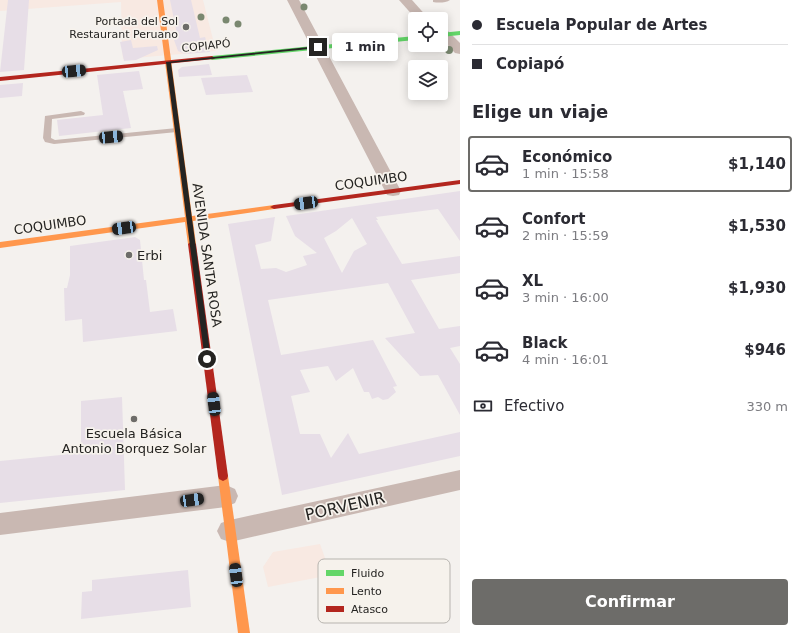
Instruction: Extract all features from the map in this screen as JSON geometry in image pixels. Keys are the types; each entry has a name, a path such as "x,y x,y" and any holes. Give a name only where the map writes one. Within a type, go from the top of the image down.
{"street":[{"name":"AVENIDA SANTA ROSA","path":"160,0 244,633"},
{"path":"293,0 393,191"},
{"path":"405,0 416,12"},
{"path":"448,34 460,33"},
{"name":"COPIAPÓ","path":"0,79 408,39"},
{"path":"448,39 460,50"},
{"name":"COQUIMBO","path":"0,245 460,182"},
{"name":"PORVENIR","path":"230,531 460,480"},
{"path":"0,524 226,496"}],"lane":[{"path":"435,1 448,0"},
{"path":"81,113 48,118 46,138 54,142 177,130"}],"shaded area":[{"path":"0,0 203,0 216,51 123,59 121,2 0,11"},
{"path":"320,544 325,559 318,559 318,577 268,587 263,567 273,552"}],"building":[{"path":"8,0 29,0 24,70 0,72"},
{"path":"170,0 191,0 200,38 205,37 210,52 185,54 178,51 174,40 178,39"},
{"path":"131,40 133,48 157,46 158,50 136,60 124,61 120,42"},
{"path":"209,64 212,75 179,77 178,70 182,67"},
{"path":"139,71 143,89 123,91 131,128 59,136 57,120 103,115 97,75"},
{"path":"247,75 253,92 206,95 201,78"},
{"path":"23,83 22,96 0,98 0,85"},
{"path":"460,191 460,241 438,209 376,217 378,220 376,220 402,264 460,256 460,273 411,280 439,329 460,326 460,346 450,348 460,364 460,415 438,375 420,376 385,338 415,333 388,283 268,300 281,355 373,340 397,386 393,387 396,392 388,399 383,400 378,397 372,399 369,392 364,392 353,368 336,381 328,366 300,370 310,392 291,396 300,434 320,434 331,458 348,433 359,454 460,432 460,456 282,495 228,224 275,217 271,241 255,245 261,269 276,268 286,272 307,265 303,256 317,253 295,236 286,216","holes":["352,218 367,244 354,251 342,273 324,238 336,231"]},
{"path":"135,237 140,240 144,280 146,280 150,312 173,309 177,331 83,342 82,319 65,321 64,288 67,288 70,275 70,246"},
{"path":"122,397 125,490 0,503 0,461 81,453 81,401"},
{"path":"188,570 191,607 81,619 82,592 92,591 92,580"}],"traffic: fast":[{"path":"448,34 460,33"},
{"path":"212,58 408,39"}],"traffic: slow":[{"path":"160,0 192,244"},
{"path":"0,245 274,207"},
{"path":"223,476 244,633"}],"traffic: jam":[{"path":"0,79 212,58"},
{"path":"274,207 460,182"},
{"path":"192,244 223,476"}],"place":[{"name":"Portada del Sol Restaurant Peruano","path":"186,27"},
{"name":"Erbi","path":"129,255"},
{"name":"Escuela Básica Antonio Borquez Solar","path":"134,419"}],"route":[{"path":"207,359 168,62 318,47"}]}
